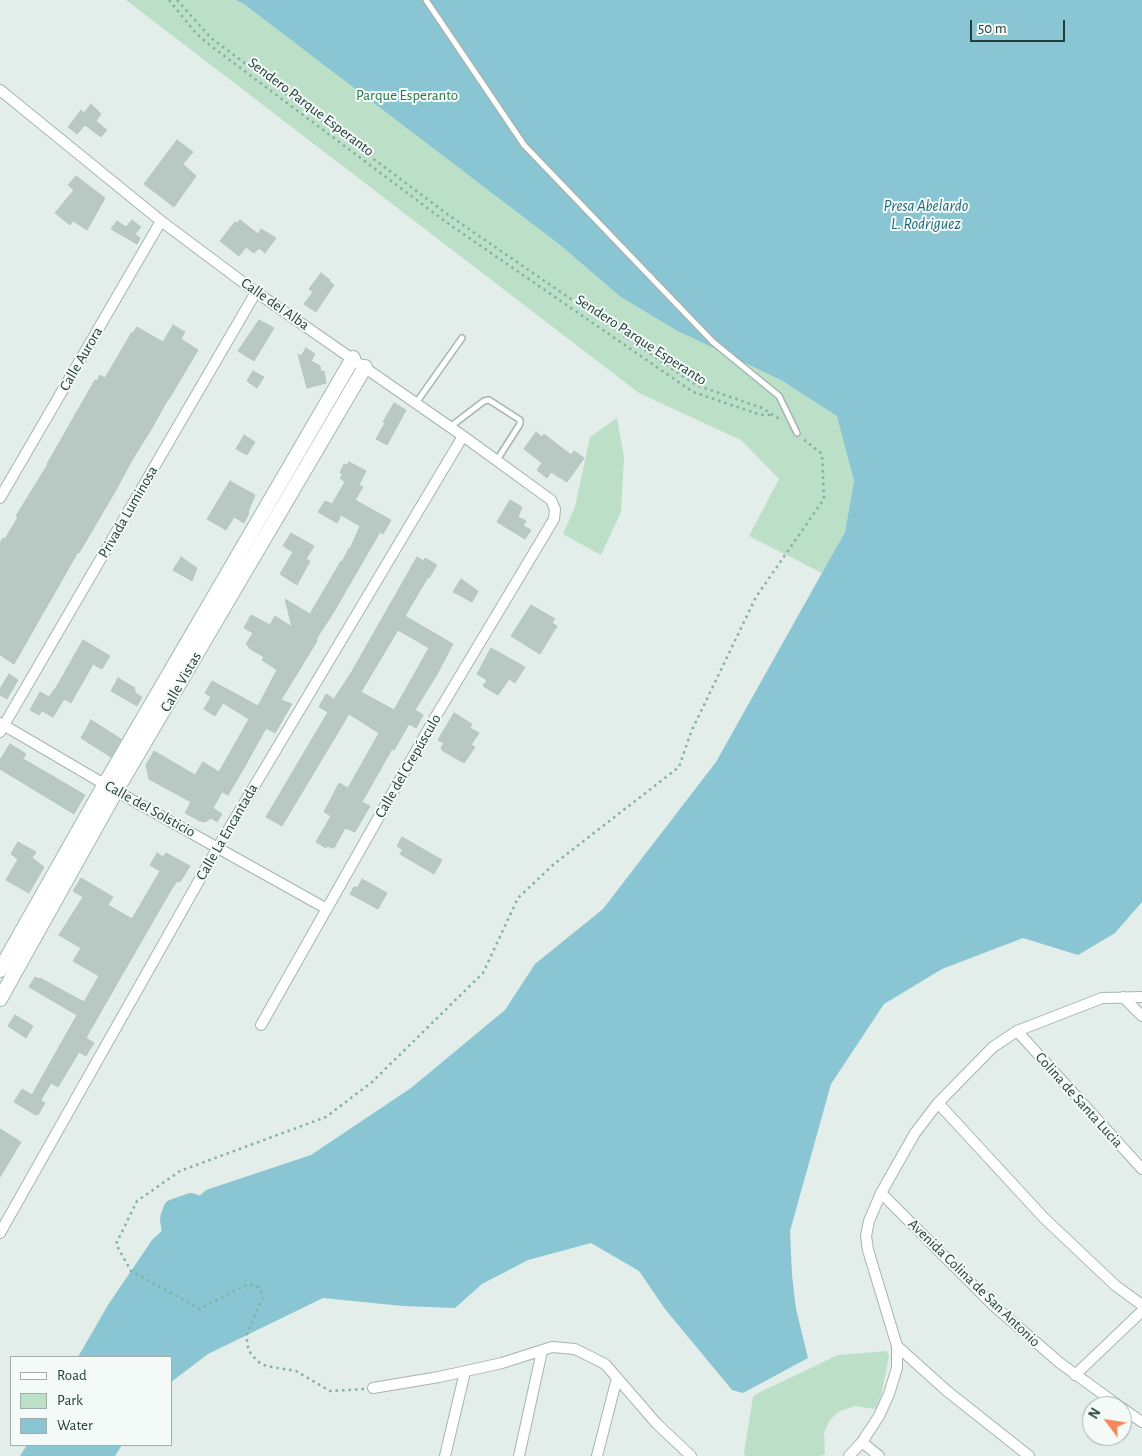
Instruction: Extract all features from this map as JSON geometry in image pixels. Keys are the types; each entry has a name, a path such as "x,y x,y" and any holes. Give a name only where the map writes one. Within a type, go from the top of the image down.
{"street":[{"name":"Calle del Alba","path":"0,90 161,221 256,292 497,460 551,500 555,509"},
{"name":"Calle Aurora","path":"0,498 161,221"},
{"name":"Privada Luminosa","path":"1,727 256,292"},
{"name":"Calle Vistas","path":"196,642 267,505 353,358"},
{"name":"Calle Vistas","path":"0,999 42,909 111,788 196,642 280,512 365,367"},
{"name":"Calle La Encantada","path":"2,1227 218,847 463,436"},
{"path":"267,505 280,512"},
{"name":"Calle del Crepúsculo","path":"261,1025 436,716 554,519 555,509"},
{"name":"Calle del Solsticio","path":"1,727 218,847 327,910"},
{"name":"Calle Vistas","path":"0,970 42,909"},
{"path":"1123,997 1142,1016"},
{"path":"850,1456 862,1442 878,1416 889,1394 897,1368 897,1346 868,1250 866,1236 869,1221 881,1193 915,1134 938,1103 993,1047 1017,1031 1102,998 1142,997"},
{"name":"Colina de Santa Lucia","path":"1017,1031 1142,1169"},
{"path":"938,1103 1044,1218 1116,1286 1142,1305"},
{"name":"Avenida Colina de San Antonio","path":"881,1193 994,1306 1060,1363 1105,1396"},
{"path":"1075,1374 1142,1311"},
{"path":"897,1346 947,1391 1029,1456"},
{"path":"373,1388 465,1372 502,1363 552,1347 575,1349 605,1364 678,1451 691,1456"},
{"path":"519,1456 542,1351"},
{"path":"445,1456 465,1372"},
{"path":"597,1456 617,1378"},
{"path":"862,1442 879,1456"}],"lane":[{"path":"426,0 524,145 713,342 779,396 797,433"},
{"path":"416,403 462,338"},
{"path":"450,427 484,401 489,400 520,420 520,424 497,460"}],"path":[{"name":"Sendero Parque Esperanto","path":"169,0 195,32 207,43 446,222 694,392 761,415 772,416"},
{"name":"Sendero Parque Esperanto","path":"178,0 211,38 450,216 696,385 762,408 772,416"},
{"path":"373,1388 330,1391 296,1371 278,1369 262,1364 257,1361 246,1343 247,1334 263,1296 258,1287 248,1284 200,1309 131,1271 116,1244 136,1201 180,1171 326,1117 372,1082 483,974 518,898 554,864 679,767 691,732 756,597 824,500 822,454 782,421 772,416"}],"green space":[{"name":"Parque Esperanto","path":"126,0 464,0 781,380 838,416 854,481 845,532 822,573 749,536 779,479 741,440 639,393"},
{"path":"617,418 624,457 621,512 601,555 563,534 575,507 590,437"},
{"path":"887,1351 889,1356 881,1396 876,1407 874,1409 855,1406 840,1411 834,1416 824,1432 825,1454 820,1456 745,1456 753,1397 756,1394 838,1355"}],"water":[{"name":"Presa Abelardo L. Rodriguez","path":"236,0 1142,0 1142,902 1115,933 1078,955 1023,938 942,969 884,1004 831,1084 790,1231 796,1309 808,1358 743,1393 732,1390 665,1309 639,1271 591,1243 528,1260 482,1284 455,1308 403,1306 323,1298 208,1354 172,1381 172,1356 79,1356 108,1305 152,1240 206,1190 311,1155 411,1088 505,1010 535,964 603,909 716,762 845,532 854,481 837,416 781,380 676,330 621,297 559,244 244,4"},
{"path":"26,1446 121,1446 115,1456 20,1456"}],"building":[{"path":"91,104 101,114 96,121 107,130 101,137 85,125 77,134 68,127 81,110 84,113"},
{"path":"177,140 193,152 183,164 196,176 174,207 144,184"},
{"path":"76,176 105,198 87,230 73,221 70,225 55,213 74,190 68,185"},
{"path":"132,220 141,227 135,234 140,238 137,244 111,229 117,221 126,227"},
{"path":"240,220 258,234 261,229 276,238 265,253 259,248 254,253 246,247 239,256 220,241 235,222 237,223"},
{"path":"321,273 334,285 316,312 304,304 313,292 309,289"},
{"path":"259,320 274,328 254,361 238,351"},
{"path":"173,325 185,332 181,339 198,350 14,664 0,655 0,543 3,538 5,539 18,517 16,516 48,464 95,380 97,381 100,375 105,378 132,332 137,327 163,342"},
{"path":"306,348 315,354 311,361 320,366 321,372 324,371 326,383 307,388 298,354 301,356"},
{"path":"253,371 264,377 257,388 247,381"},
{"path":"394,403 406,410 387,445 376,439"},
{"path":"536,432 542,437 544,434 571,455 574,451 584,458 567,482 551,472 547,478 537,470 542,463 524,449"},
{"path":"244,435 255,442 247,455 236,449"},
{"path":"349,462 366,471 359,485 363,487 355,500 391,520 383,534 380,532 281,700 292,704 275,733 266,728 228,795 222,792 213,808 222,814 217,822 211,818 205,822 200,821 185,813 191,802 149,779 146,765 154,751 195,775 203,762 219,772 249,719 223,703 215,716 204,709 211,697 205,693 212,681 258,706 277,670 262,660 264,657 249,648 246,644 253,633 244,628 251,615 270,625 275,616 292,627 285,599 310,614 350,549 360,526 341,515 337,523 318,512 325,501 332,504 345,482 340,478 343,474 340,473 344,464 347,465"},
{"path":"230,481 255,495 244,523 234,517 226,530 207,519"},
{"path":"510,500 522,507 518,517 526,521 523,526 531,530 525,539 497,522"},
{"path":"291,533 314,546 306,559 310,561 297,585 280,574 293,552 283,546"},
{"path":"181,557 197,568 192,581 173,570"},
{"path":"417,557 424,561 425,558 437,565 405,616 453,644 415,710 423,715 416,728 409,724 394,750 392,749 362,802 370,806 355,832 345,828 334,848 327,846 326,848 316,842 331,816 324,812 339,783 348,788 379,733 349,714 282,826 266,817 328,712 319,707 326,694 334,699 351,673","holes":["398,630 429,648 394,710 361,692"]},
{"path":"461,579 478,591 472,602 453,592"},
{"path":"531,605 555,619 552,623 557,626 540,654 511,636"},
{"path":"83,640 110,656 102,669 93,664 71,703 64,699 53,717 42,711 39,715 30,710 40,692 49,697"},
{"path":"491,648 525,667 515,683 509,679 498,695 483,686 487,680 477,674"},
{"path":"9,674 18,680 7,699 0,695 0,689"},
{"path":"118,678 135,688 135,693 142,697 137,706 111,691"},
{"path":"454,713 472,724 470,728 479,733 471,745 475,747 464,763 443,751 441,748 444,743 438,740"},
{"path":"91,720 121,739 111,757 81,738"},
{"path":"10,744 26,754 22,760 85,795 74,814 0,769 0,760"},
{"path":"402,837 442,860 434,874 400,854 403,850 397,846"},
{"path":"18,842 36,852 32,858 44,867 29,893 6,880 18,859 11,854"},
{"path":"157,853 163,857 166,853 190,866 180,882 177,881 171,890 86,1038 94,1043 86,1056 79,1052 58,1087 51,1083 41,1100 45,1103 38,1115 34,1114 14,1102 22,1089 32,1095 77,1015 29,987 35,977 40,978 84,1002 99,976 73,961 81,948 59,935 83,897 73,891 81,878 113,897 108,905 132,919 160,871 150,865"},
{"path":"362,879 387,893 378,909 350,894 354,887 358,887"},
{"path":"15,1015 33,1026 26,1038 8,1026"},
{"path":"0,1129 21,1142 0,1177"}],"waterway":[{"path":"179,1250 174,1238 171,1219 174,1210 191,1204 219,1214"}]}
